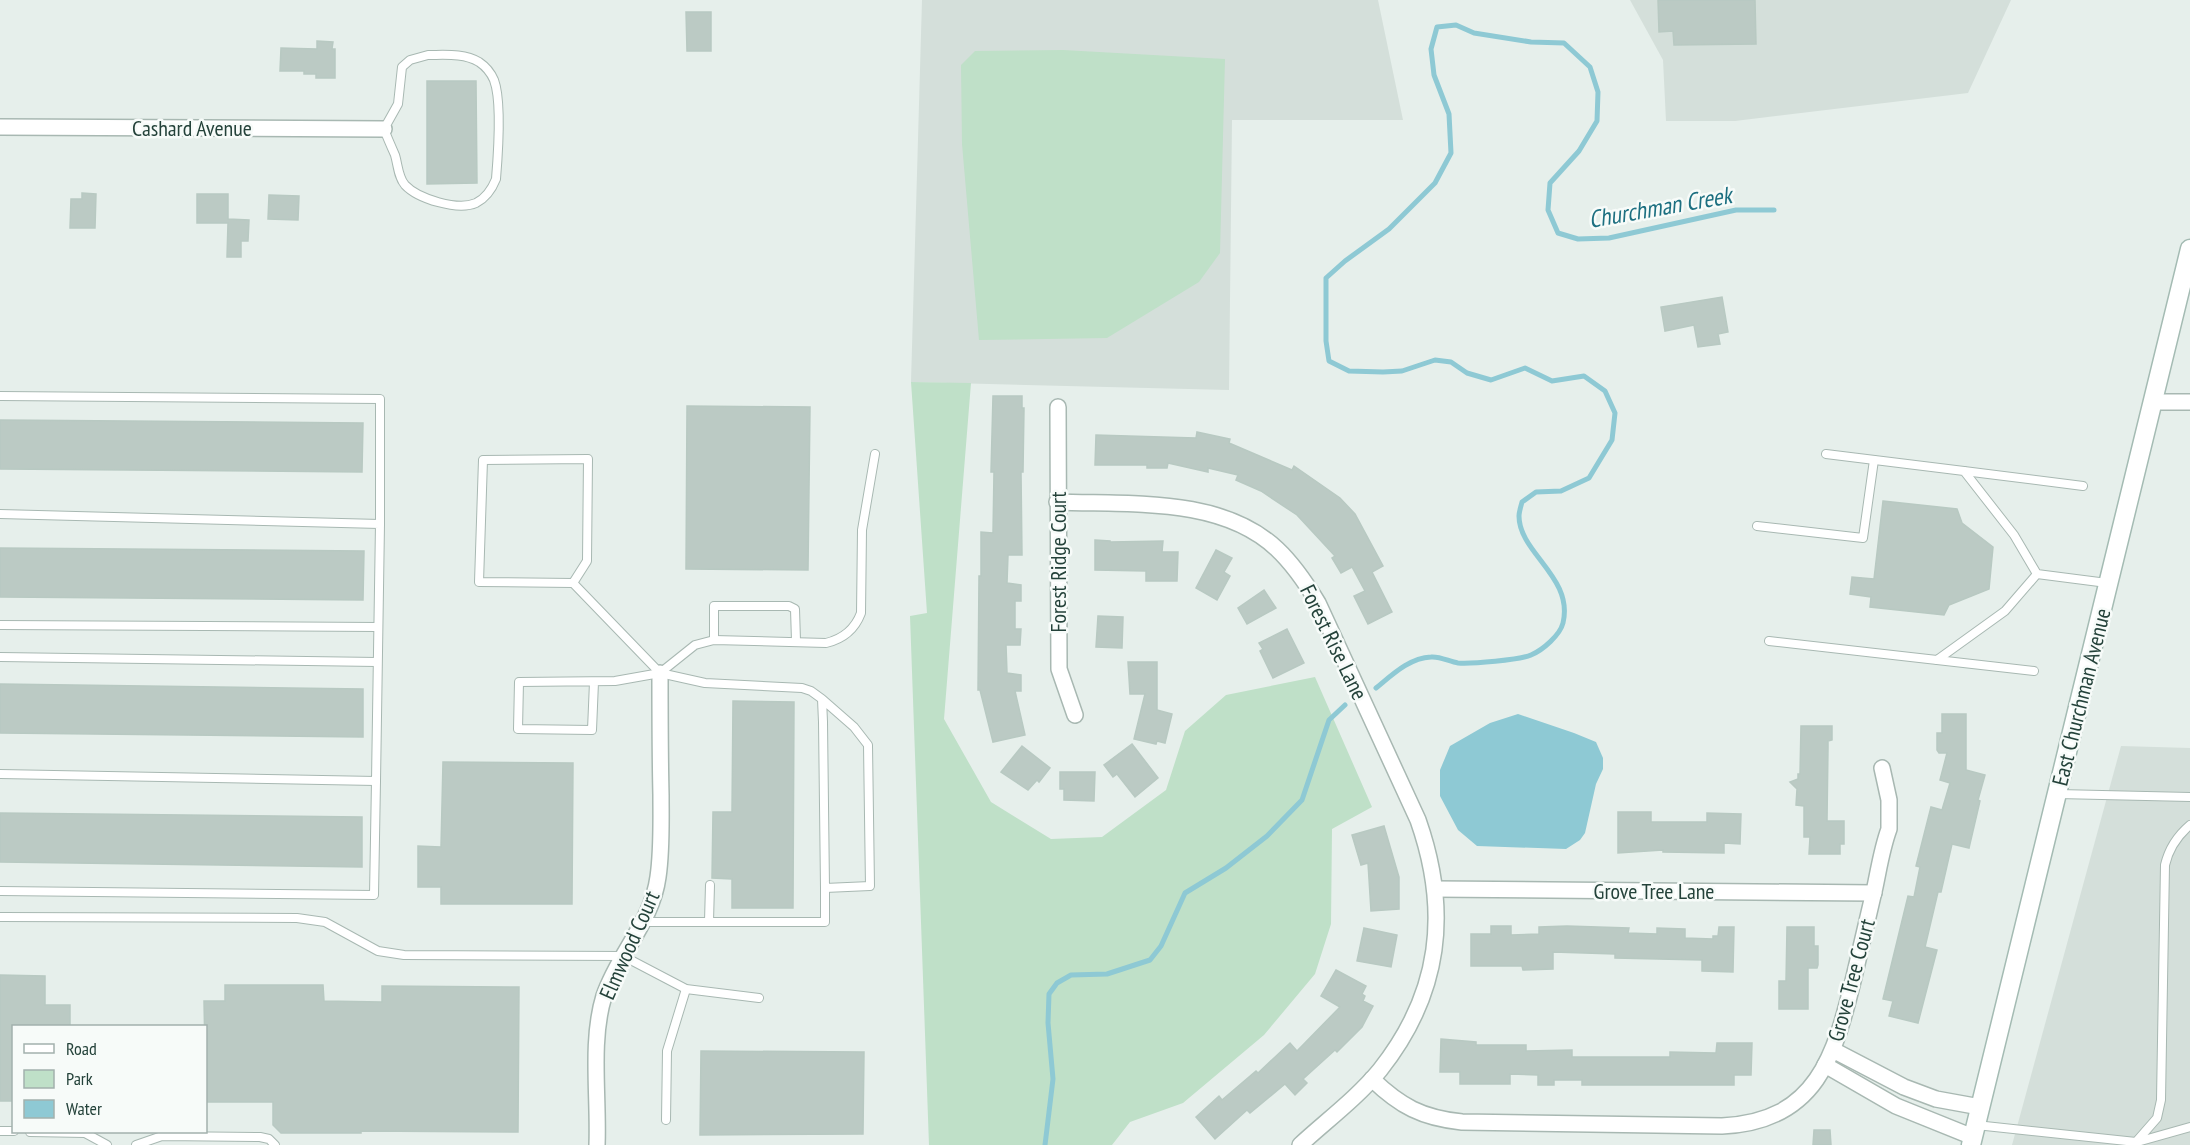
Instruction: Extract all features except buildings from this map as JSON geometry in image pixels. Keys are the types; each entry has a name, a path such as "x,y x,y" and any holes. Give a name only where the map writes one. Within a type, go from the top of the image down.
{"street":[{"name":"Cashard Avenue","path":"0,126 384,129"},
{"name":"East Churchman Avenue","path":"1975,1128 2190,249"},
{"path":"2154,402 2190,402"},
{"name":"Forest Ridge Court","path":"1058,407 1059,669 1075,715"},
{"name":"Forest Rise Lane","path":"1057,502 1200,510 1230,519 1275,547 1300,574 1323,614 1418,820 1430,852 1437,904 1436,931 1429,978 1401,1041 1372,1079 1300,1145"},
{"name":"Elmwood Court","path":"597,1145 599,1017 614,971 644,922 656,892 660,860 660,673"},
{"name":"Grove Tree Court","path":"1372,1079 1403,1105 1438,1119 1469,1122 1722,1126 1759,1121 1794,1103 1820,1076 1841,1030 1888,829 1889,800 1882,768"},
{"name":"Grove Tree Lane","path":"1435,889 1874,893"},
{"path":"1833,1050 1904,1087 1936,1099 1975,1128"},
{"path":"1825,1065 1896,1106 1975,1128"}],"lane":[{"path":"428,55 461,56 479,62 494,79 497,94 497,167 496,179 491,190 473,204 459,205 444,203 417,194 405,185 400,177 396,157 384,129 398,104 402,67 410,60 428,55"},
{"path":"0,396 380,399 374,895 0,891"},
{"path":"660,673 695,645 714,640 826,643 841,638 857,623 861,613 862,530 875,454"},
{"path":"1826,454 2083,486"},
{"path":"573,583 587,561 588,459 483,460 479,582 573,583 660,673"},
{"path":"1757,526 1863,538 1874,460"},
{"path":"1964,471 2014,535 2037,574"},
{"path":"0,514 380,524"},
{"path":"2037,574 2109,583"},
{"path":"1937,660 2005,610 2037,574"},
{"path":"714,640 714,606 789,606 795,609 796,641"},
{"path":"0,625 378,627"},
{"path":"1769,641 2034,671"},
{"path":"0,657 377,662"},
{"path":"594,682 592,730 518,729 519,682 615,681 660,673 705,683 802,688 822,699 854,728 868,745 870,886 825,888"},
{"path":"644,922 825,922 822,699"},
{"path":"0,774 376,781"},
{"path":"2057,794 2190,797"},
{"path":"2138,1144 2157,1118 2162,1100 2165,865 2167,854 2190,825"},
{"path":"709,921 710,885"},
{"path":"0,917 297,918 325,922 378,951 404,955 623,956 686,989 759,998"},
{"path":"666,1120 667,1051 686,989"},
{"path":"1975,1128 2138,1144 2190,1127"},
{"path":"85,1133 107,1145"},
{"path":"136,1145 162,1136 260,1137 268,1139 275,1145"}],"shaded area":[{"path":"922,0 1378,0 1403,120 1232,120 1229,390 911,382"},
{"path":"1630,0 2011,0 1968,93 1735,121 1666,121 1663,60"},
{"path":"2121,746 2190,748 2190,1145 2012,1145"}],"green space":[{"path":"1063,50 1225,59 1220,253 1199,282 1107,338 979,340 962,144 961,65 975,51"},
{"path":"911,382 971,383 944,719 991,802 1051,839 1102,837 1166,790 1185,731 1226,695 1315,677 1372,807 1332,829 1331,924 1315,974 1264,1035 1183,1103 1130,1122 1112,1145 929,1145 910,616 927,613"}],"water":[{"path":"1518,714 1596,742 1603,758 1603,769 1596,784 1585,833 1580,840 1566,849 1477,846 1458,830 1440,796 1440,770 1450,746 1490,723"}],"waterway":[{"name":"Churchman Creek","path":"1376,688 1415,660 1434,657 1464,663 1525,657 1536,653 1555,637 1563,623 1564,607 1561,592 1527,542 1521,529 1519,516 1522,502 1536,492 1561,491 1589,478 1612,440 1615,413 1605,391 1584,376 1552,381 1525,368 1491,380 1467,373 1451,362 1435,360 1402,371 1383,372 1349,371 1329,361 1326,341 1326,278 1389,229 1435,183 1451,153 1449,114 1434,75 1431,49 1437,27 1456,25 1474,33 1531,42 1564,43 1590,67 1598,92 1597,121 1579,151 1550,183 1548,210 1558,233 1578,239 1609,238 1736,210 1774,210"},
{"name":"Churchman Creek","path":"1045,1145 1053,1079 1048,1023 1049,994 1057,983 1071,975 1107,974 1150,960 1161,946 1185,893 1226,868 1267,836 1302,800 1329,720 1345,705"}]}
